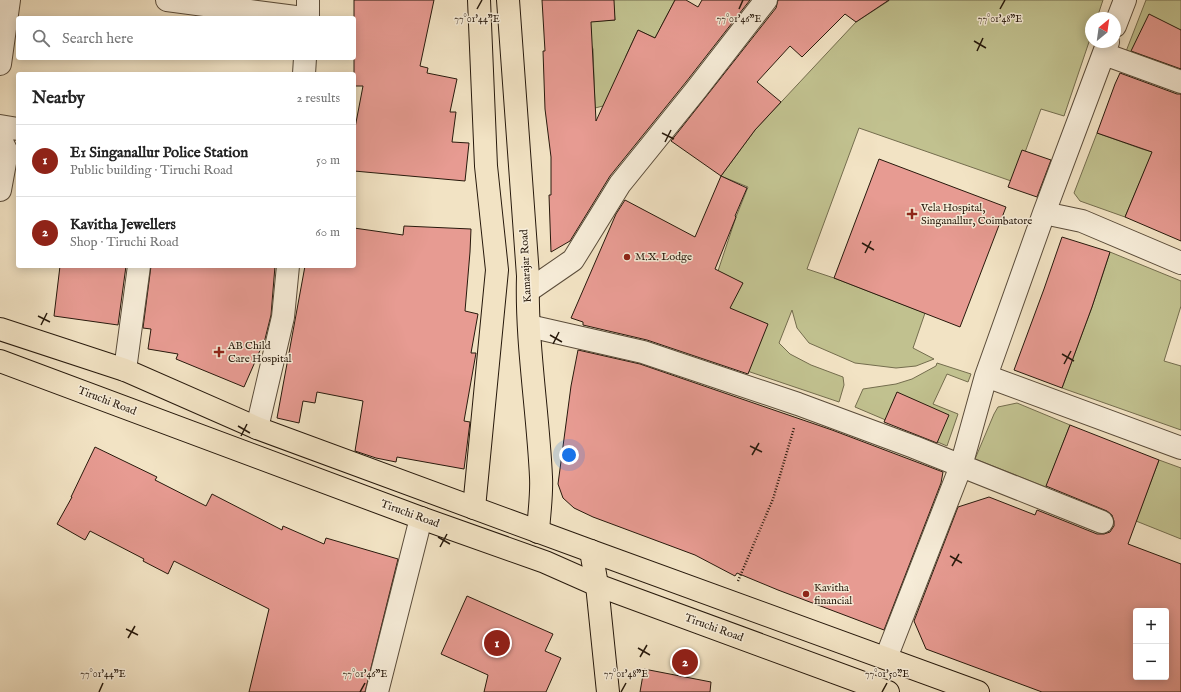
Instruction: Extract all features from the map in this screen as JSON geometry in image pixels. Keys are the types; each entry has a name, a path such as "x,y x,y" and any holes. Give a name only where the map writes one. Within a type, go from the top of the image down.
{"main road":[{"path":"474,508 498,270 486,166 479,0"},
{"name":"Kamarajar Road","path":"508,0 528,268 529,326 541,478 538,532"},
{"path":"0,329 124,370 257,428 978,692"},
{"name":"Tiruchi Road","path":"0,361 421,518 545,562 597,585 888,692"},
{"path":"590,551 597,585 608,692"}],"street":[{"path":"0,64 9,0"},
{"path":"167,0 288,16"},
{"path":"308,0 308,16"},
{"path":"528,291 573,260 620,184 766,0"},
{"path":"1120,12 1125,0"},
{"path":"886,658 961,466 986,376 1044,213 1106,48 1181,82"},
{"path":"304,72 306,60"},
{"path":"0,126 16,129"},
{"path":"0,138 6,152 0,190"},
{"path":"1044,213 1082,221 1181,263"},
{"path":"124,370 139,268"},
{"path":"257,428 283,317 288,268"},
{"path":"529,326 643,352 798,404 914,447 1102,522"},
{"path":"986,376 1181,448"},
{"path":"377,692 421,518"}],"path":[{"path":"730,602 773,500 795,424 798,404"}],"green space":[{"path":"613,0 675,0 655,38 638,30 626,56 627,108 603,106 595,108 593,49 581,22 615,20"},
{"path":"890,0 1103,0 1099,12 1085,12 1085,48 1087,48 1064,116 1041,109 1014,182 859,128 807,269 925,313 913,348 934,359 916,366 896,368 855,363 809,343 797,328 792,310 779,343 790,354 811,365 843,377 844,385 839,402 691,352 736,217 748,187 721,176 755,130 856,22"},
{"path":"1146,0 1181,0 1181,44 1169,70 1125,54"},
{"path":"1097,133 1142,149 1181,160 1150,158 1125,217 1080,201 1074,193"},
{"path":"1110,252 1181,281 1181,306 1164,361 1181,366 1181,430 1062,388 1092,307"},
{"path":"937,363 971,374 968,382 947,374 933,404 958,414 947,446 855,407 863,389 896,384 912,379 936,366"},
{"path":"1017,403 1070,425 1046,487 975,459 998,407"},
{"path":"1159,460 1181,468 1181,539 1136,521"}],"building":[{"path":"354,0 434,0 420,66 428,68 427,73 457,79 450,112 456,112 452,142 469,143 465,181 356,171 356,123 363,86 356,86 356,72 354,72 354,60 356,60 356,16 354,16"},
{"path":"542,0 614,0 615,20 591,22 596,121 638,30 655,38 675,0 686,0 698,7 702,0 750,0 610,176 570,241 551,252 549,195 551,195 551,157 545,109 543,51 545,51"},
{"path":"778,0 889,0 856,22 845,14 802,57 790,46 757,82 781,102 755,130 721,176 671,141 776,8"},
{"path":"1149,14 1181,30 1181,69 1131,51"},
{"path":"1120,73 1177,94 1181,94 1181,241 1125,217 1152,152 1097,133"},
{"path":"1022,150 1051,160 1037,197 1008,187"},
{"path":"879,159 1006,207 960,327 834,278"},
{"path":"721,176 747,188 715,269 743,283 730,308 768,324 748,374 647,340 583,325 583,322 571,318 616,214 625,200 695,237"},
{"path":"404,226 471,229 465,311 478,314 471,353 476,353 464,421 470,422 464,469 397,457 396,462 376,458 355,451 363,401 317,392 315,403 303,401 299,423 277,418 305,268 356,268 356,228 403,235"},
{"path":"1062,237 1110,252 1092,307 1062,388 1014,370"},
{"path":"60,268 126,268 118,325 54,316"},
{"path":"151,268 275,268 271,315 265,339 244,387 176,359 178,354 148,349 151,329 143,328"},
{"path":"578,350 640,364 832,430 943,472 941,483 884,630 737,573 735,576 695,555 593,517 574,508 563,498 558,484 571,386"},
{"path":"897,392 949,415 937,443 884,422"},
{"path":"1070,425 1159,460 1128,544 1181,564 1181,692 1042,692 926,649 914,621 958,507 989,497 1035,515 1037,510 1097,534 1110,532 1114,526 1112,515 1107,511 1046,486"},
{"path":"95,447 157,477 155,480 206,506 212,494 282,530 283,526 324,544 326,538 398,559 365,692 249,692 269,609 174,561 168,574 143,561 144,559 90,531 85,540 57,524 72,497"},
{"path":"467,596 553,634 545,651 561,658 546,692 484,692 488,675 441,654"},
{"path":"644,669 711,682 710,692 640,692"}],"place":[{"name":"Vela Hospital, Singanallur, Coimbatore","path":"912,214"},
{"name":"M.X. Lodge","path":"627,257"},
{"name":"AB Child Care Hospital","path":"219,352"},
{"name":"Kavitha financial","path":"806,594"},
{"name":"E1 Singanallur Police Station","path":"497,643"},
{"name":"Kavitha Jewellers","path":"685,662"}]}
